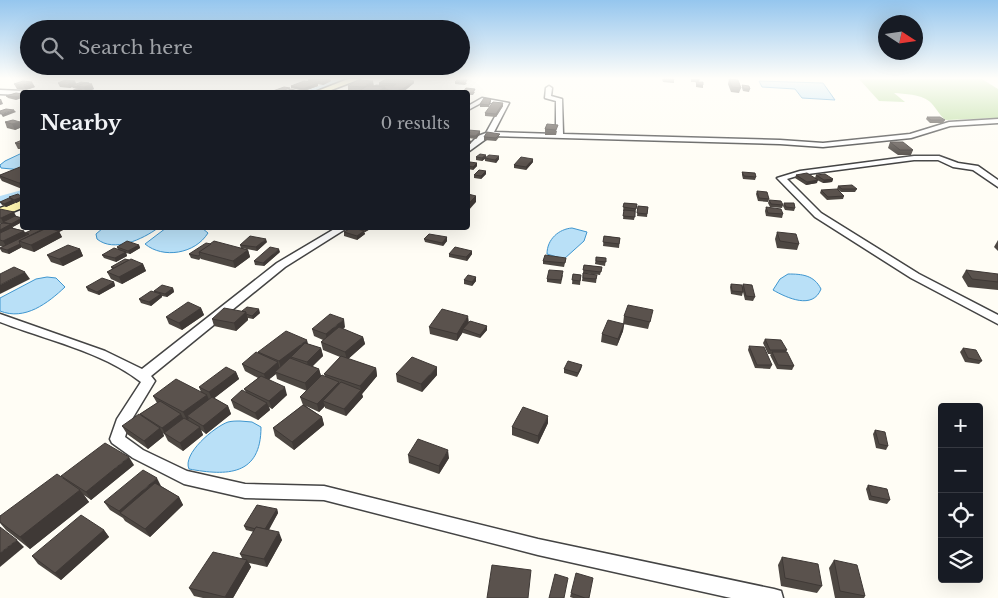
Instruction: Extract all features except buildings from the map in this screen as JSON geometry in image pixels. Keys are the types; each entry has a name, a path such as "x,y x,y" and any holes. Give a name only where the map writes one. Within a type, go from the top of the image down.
{"main road":[{"path":"0,213 20,205"}],"street":[{"path":"489,134 504,107"},
{"path":"559,107 560,136"},
{"path":"470,148 481,138 489,134 780,142 823,145 911,136 949,124 998,121"},
{"path":"998,184 975,168 939,158 914,158 849,166 800,173 781,178 818,215 915,276 998,320"},
{"path":"143,375 281,265 339,230"},
{"path":"0,318 107,358 143,375 148,380 145,389 121,424 117,438 102,451"},
{"path":"117,438 138,454 184,477 245,491 324,493 538,547 774,598"}],"green space":[{"path":"935,107 998,107 998,118 945,120"}],"water":[{"path":"20,154 20,170 1,168 0,165"},
{"path":"572,228 587,232 584,241 564,259 547,254 551,239 563,230"},
{"path":"101,230 155,230 137,240 120,245 104,243 97,239 96,234"},
{"path":"163,230 204,230 208,233 195,246 178,252 161,252 145,244"},
{"path":"788,274 807,276 815,281 821,289 812,299 806,301 792,299 773,290 780,279"},
{"path":"56,278 65,287 36,309 18,314 0,311 0,298 36,279"},
{"path":"228,422 252,422 261,427 255,455 248,464 228,472 189,469 190,456 208,435"}],"waterway":[{"path":"0,200 20,194"}]}
